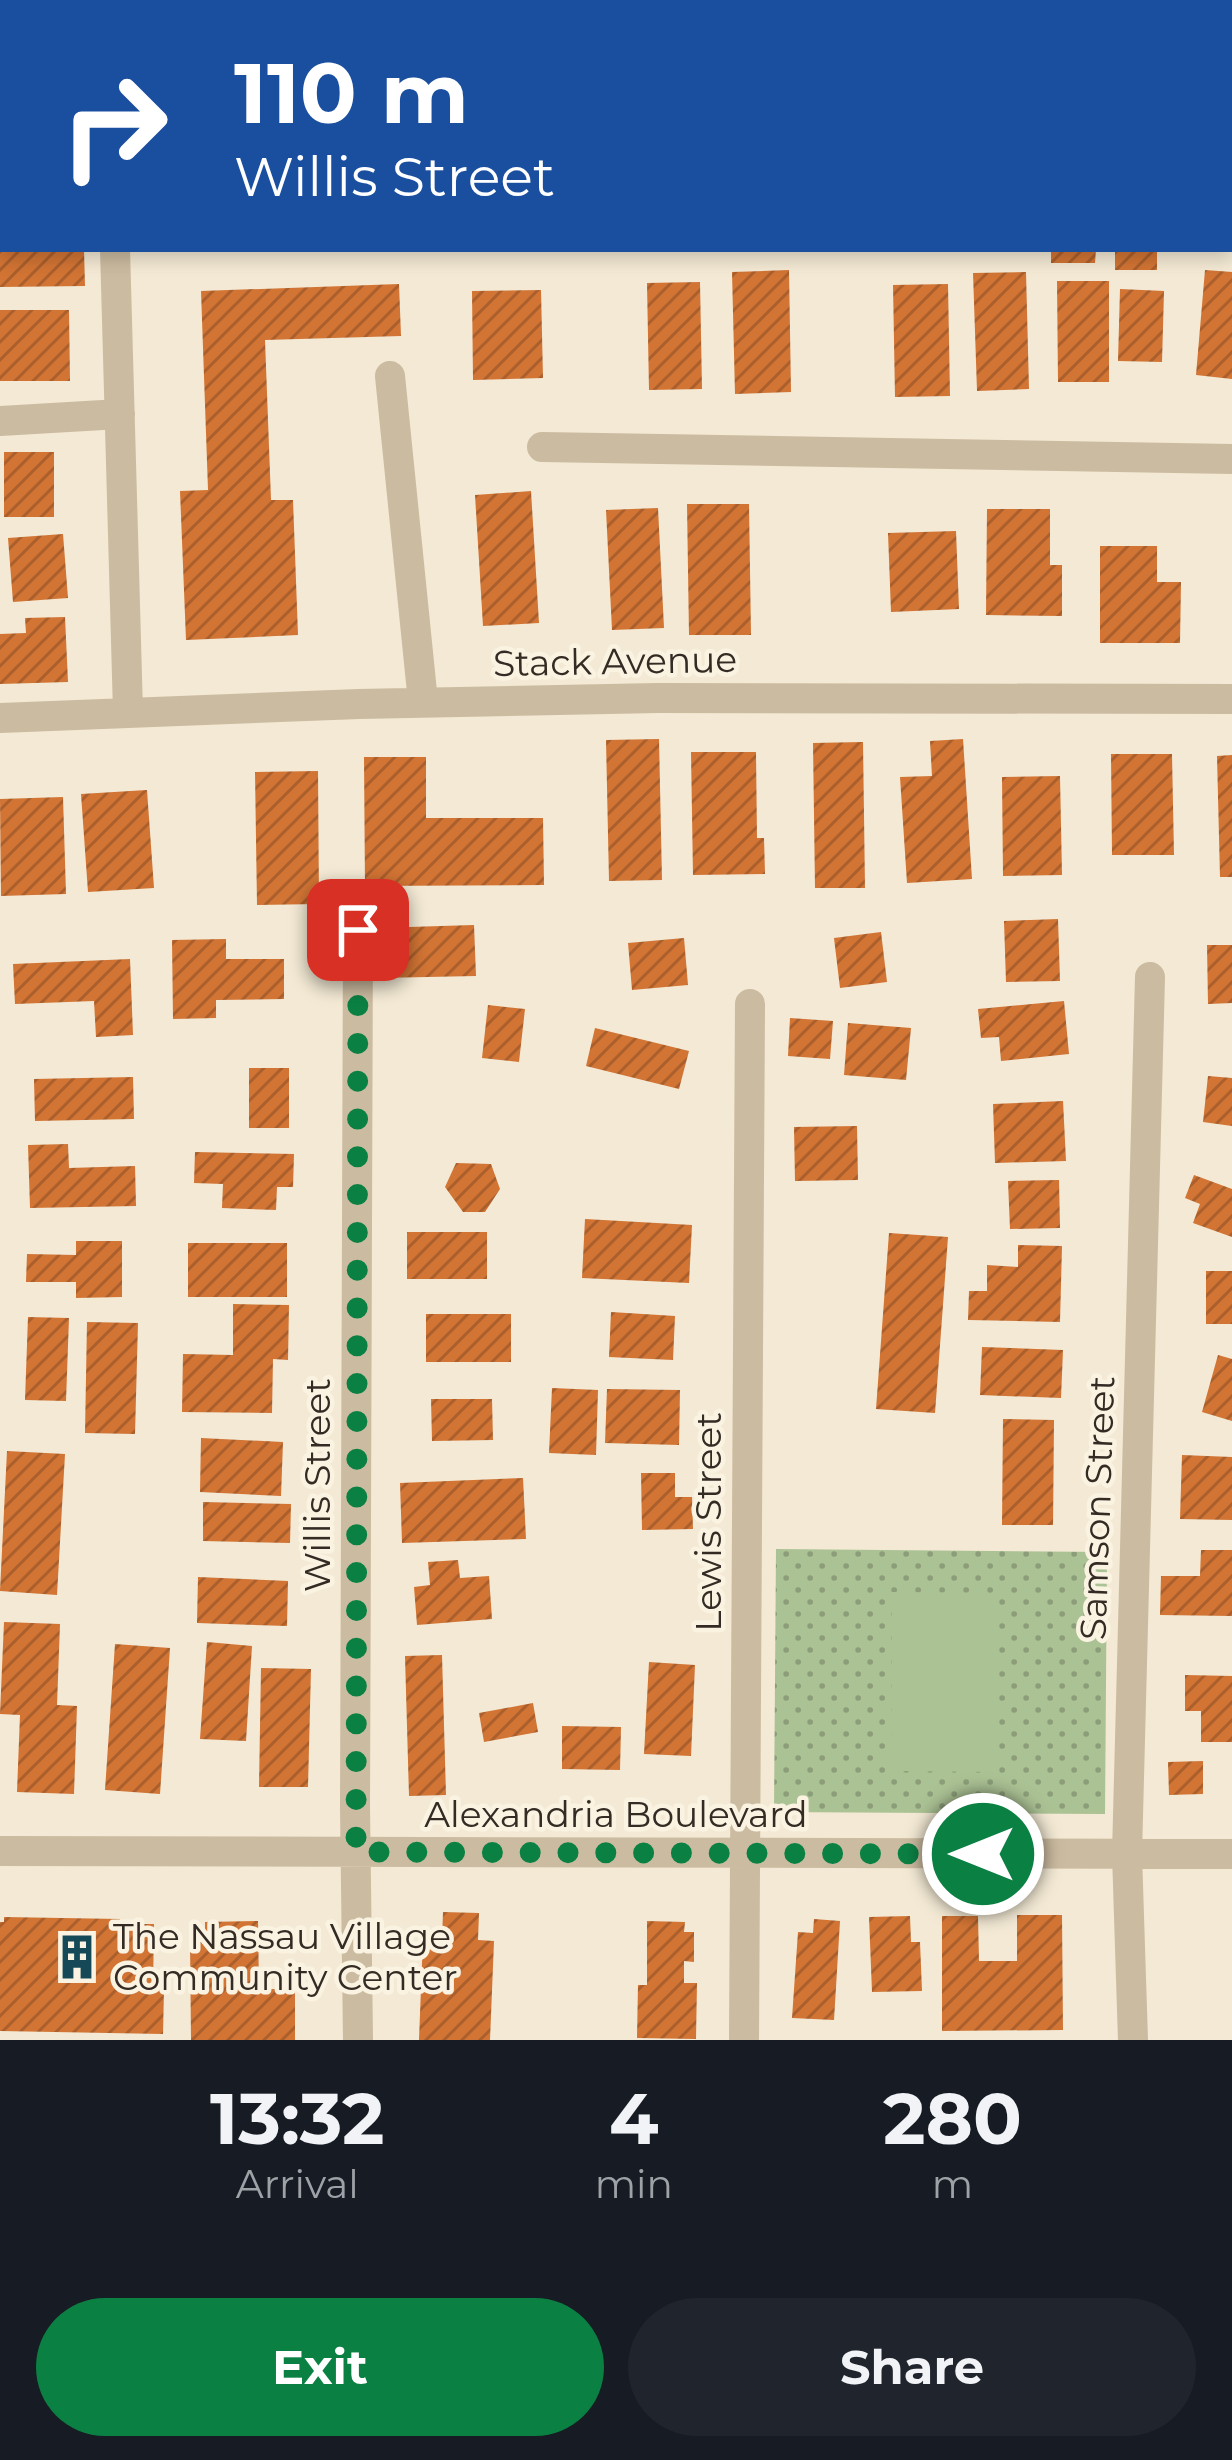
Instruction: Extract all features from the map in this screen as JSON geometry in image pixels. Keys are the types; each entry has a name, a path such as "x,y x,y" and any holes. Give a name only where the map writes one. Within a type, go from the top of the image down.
{"street":[{"path":"115,252 128,712"},
{"path":"391,376 423,702"},
{"path":"0,421 120,414"},
{"path":"542,447 1232,459"},
{"name":"Stack Avenue","path":"0,718 658,698 1232,699"},
{"name":"Willis Street","path":"358,930 358,2040"},
{"name":"Samson Street","path":"1133,2040 1126,1854 1150,977"},
{"name":"Lewis Street","path":"744,2040 750,1004"},
{"name":"Alexandria Boulevard","path":"0,1851 1232,1854"}],"green space":[{"path":"776,1549 1107,1552 1105,1814 774,1812"},
{"path":"892,1592 999,1593 997,1772 891,1771"}],"building":[{"path":"0,252 84,252 85,286 0,287"},
{"path":"1051,252 1096,252 1095,263 1051,263"},
{"path":"1115,252 1157,252 1157,270 1115,270"},
{"path":"789,270 791,392 735,394 732,272"},
{"path":"1205,270 1232,272 1232,379 1196,375"},
{"path":"1026,272 1029,389 977,391 973,273"},
{"path":"1057,281 1109,281 1109,382 1058,382"},
{"path":"700,282 702,389 649,390 647,283"},
{"path":"399,284 401,336 265,340 271,500 293,500 298,635 186,640 180,491 208,490 201,291"},
{"path":"948,284 950,396 895,397 893,285"},
{"path":"1120,289 1164,291 1162,362 1118,361"},
{"path":"541,290 543,378 473,380 472,291"},
{"path":"0,310 69,310 70,381 0,381"},
{"path":"4,452 54,452 54,517 4,517"},
{"path":"531,491 539,623 483,626 475,495"},
{"path":"687,504 749,504 751,635 689,635"},
{"path":"658,508 664,628 612,630 606,510"},
{"path":"987,509 1050,509 1050,565 1062,565 1062,616 986,615"},
{"path":"956,531 959,609 891,612 888,533"},
{"path":"63,534 68,598 13,602 8,538"},
{"path":"1100,546 1157,546 1157,582 1181,582 1180,643 1100,643"},
{"path":"65,617 68,682 0,684 0,634 26,633 25,618"},
{"path":"659,739 662,880 609,881 606,740"},
{"path":"963,739 972,879 907,883 900,777 932,776 930,741"},
{"path":"863,742 865,888 815,888 813,743"},
{"path":"691,752 756,752 757,838 764,838 765,874 693,875"},
{"path":"1111,754 1172,754 1174,855 1112,855"},
{"path":"1232,755 1232,877 1220,877 1217,756"},
{"path":"364,757 426,757 426,818 543,818 544,885 365,886"},
{"path":"318,771 319,904 257,905 255,772"},
{"path":"1060,776 1062,875 1003,876 1002,777"},
{"path":"147,790 154,888 88,892 81,794"},
{"path":"63,797 66,894 1,896 0,799"},
{"path":"1058,919 1060,981 1006,982 1004,921"},
{"path":"474,925 476,976 378,978 376,928"},
{"path":"881,932 887,982 840,988 834,938"},
{"path":"684,938 688,985 632,990 628,943"},
{"path":"226,939 226,959 284,959 284,999 216,1000 216,1018 173,1019 172,940"},
{"path":"1207,945 1232,945 1232,1003 1208,1004"},
{"path":"130,959 133,1035 96,1037 94,1001 15,1004 13,964"},
{"path":"1064,1001 1069,1054 1001,1061 999,1037 981,1038 978,1009"},
{"path":"488,1005 525,1009 519,1062 482,1058"},
{"path":"790,1018 833,1021 830,1059 788,1056"},
{"path":"848,1023 911,1028 906,1080 844,1075"},
{"path":"595,1028 689,1051 679,1089 586,1066"},
{"path":"249,1068 289,1068 289,1128 249,1128"},
{"path":"1208,1076 1232,1078 1232,1126 1203,1122"},
{"path":"133,1077 134,1119 35,1121 34,1079"},
{"path":"1063,1101 1066,1161 995,1163 993,1104"},
{"path":"857,1126 858,1180 795,1181 794,1127"},
{"path":"68,1144 69,1168 135,1166 136,1206 30,1208 28,1145"},
{"path":"195,1152 294,1154 293,1187 277,1187 276,1210 222,1208 223,1184 194,1183"},
{"path":"456,1163 491,1164 500,1189 485,1212 463,1212 445,1187"},
{"path":"1194,1175 1232,1189 1232,1237 1193,1223 1200,1204 1185,1198"},
{"path":"1059,1180 1060,1228 1010,1229 1008,1181"},
{"path":"585,1219 692,1225 689,1283 582,1278"},
{"path":"407,1232 487,1232 487,1279 407,1279"},
{"path":"889,1233 948,1237 935,1413 876,1409"},
{"path":"76,1241 122,1241 122,1297 76,1298 76,1282 26,1282 27,1254 76,1255"},
{"path":"188,1243 287,1243 287,1297 188,1297"},
{"path":"1018,1245 1062,1246 1060,1322 968,1320 969,1291 987,1291 987,1265 1018,1267"},
{"path":"1206,1271 1232,1271 1232,1324 1206,1324"},
{"path":"233,1304 289,1305 288,1360 273,1359 272,1413 182,1412 183,1354 233,1355"},
{"path":"611,1312 675,1316 673,1360 609,1357"},
{"path":"426,1314 511,1314 511,1362 426,1362"},
{"path":"28,1317 69,1318 66,1401 25,1400"},
{"path":"87,1322 138,1323 135,1434 85,1433"},
{"path":"982,1347 1063,1350 1061,1398 980,1395"},
{"path":"1218,1355 1232,1359 1232,1421 1202,1412"},
{"path":"552,1388 598,1390 596,1455 549,1453"},
{"path":"607,1389 680,1390 679,1445 605,1443"},
{"path":"431,1399 492,1399 493,1440 432,1441"},
{"path":"1003,1419 1054,1420 1053,1525 1002,1525"},
{"path":"201,1438 283,1442 281,1496 200,1492"},
{"path":"7,1451 65,1454 57,1595 0,1591"},
{"path":"1182,1455 1232,1457 1232,1520 1180,1519"},
{"path":"641,1473 675,1473 675,1497 692,1497 693,1529 642,1530"},
{"path":"523,1478 526,1539 402,1543 400,1483"},
{"path":"203,1502 291,1504 290,1543 203,1541"},
{"path":"1201,1550 1232,1550 1232,1616 1160,1615 1161,1576 1200,1576"},
{"path":"458,1560 460,1578 489,1576 492,1619 417,1625 414,1587 430,1585 428,1562"},
{"path":"198,1577 288,1581 287,1626 197,1623"},
{"path":"4,1622 60,1624 57,1705 77,1706 74,1794 17,1792 20,1715 0,1714"},
{"path":"207,1642 252,1646 246,1741 200,1739"},
{"path":"115,1644 170,1648 160,1794 105,1790"},
{"path":"442,1655 446,1795 409,1796 405,1656"},
{"path":"649,1662 695,1665 691,1756 644,1754"},
{"path":"261,1668 311,1669 308,1787 259,1787"},
{"path":"1185,1675 1232,1676 1232,1742 1201,1742 1201,1711 1185,1711"},
{"path":"533,1703 538,1732 484,1742 479,1713"},
{"path":"562,1726 621,1727 620,1770 562,1769"},
{"path":"1203,1761 1203,1794 1169,1795 1168,1762"},
{"path":"443,1912 479,1913 478,1940 494,1941 490,2040 419,2040 423,1937 442,1938"},
{"path":"1017,1915 1062,1915 1063,2030 942,2031 942,1916 978,1916 979,1961 1017,1961"},
{"path":"910,1916 911,1942 920,1942 922,1991 872,1992 869,1917"},
{"name":"The Nassau Village Community Center","path":"4,1917 154,1924 153,1989 164,1989 163,2034 0,2031 0,1922"},
{"path":"814,1919 840,1921 834,2020 792,2018 798,1932 813,1933"},
{"path":"258,1921 259,1989 295,1989 295,2040 191,2040 190,1940 205,1941 205,1922"},
{"path":"647,1921 685,1922 684,1932 694,1932 694,1962 684,1961 684,1983 697,1983 696,2039 637,2038 638,1985 647,1985"}],"place":[{"name":"The Nassau Village Community Center","path":"77,1957"}],"route":[{"path":"358,930 356,1852 983,1854"}]}
